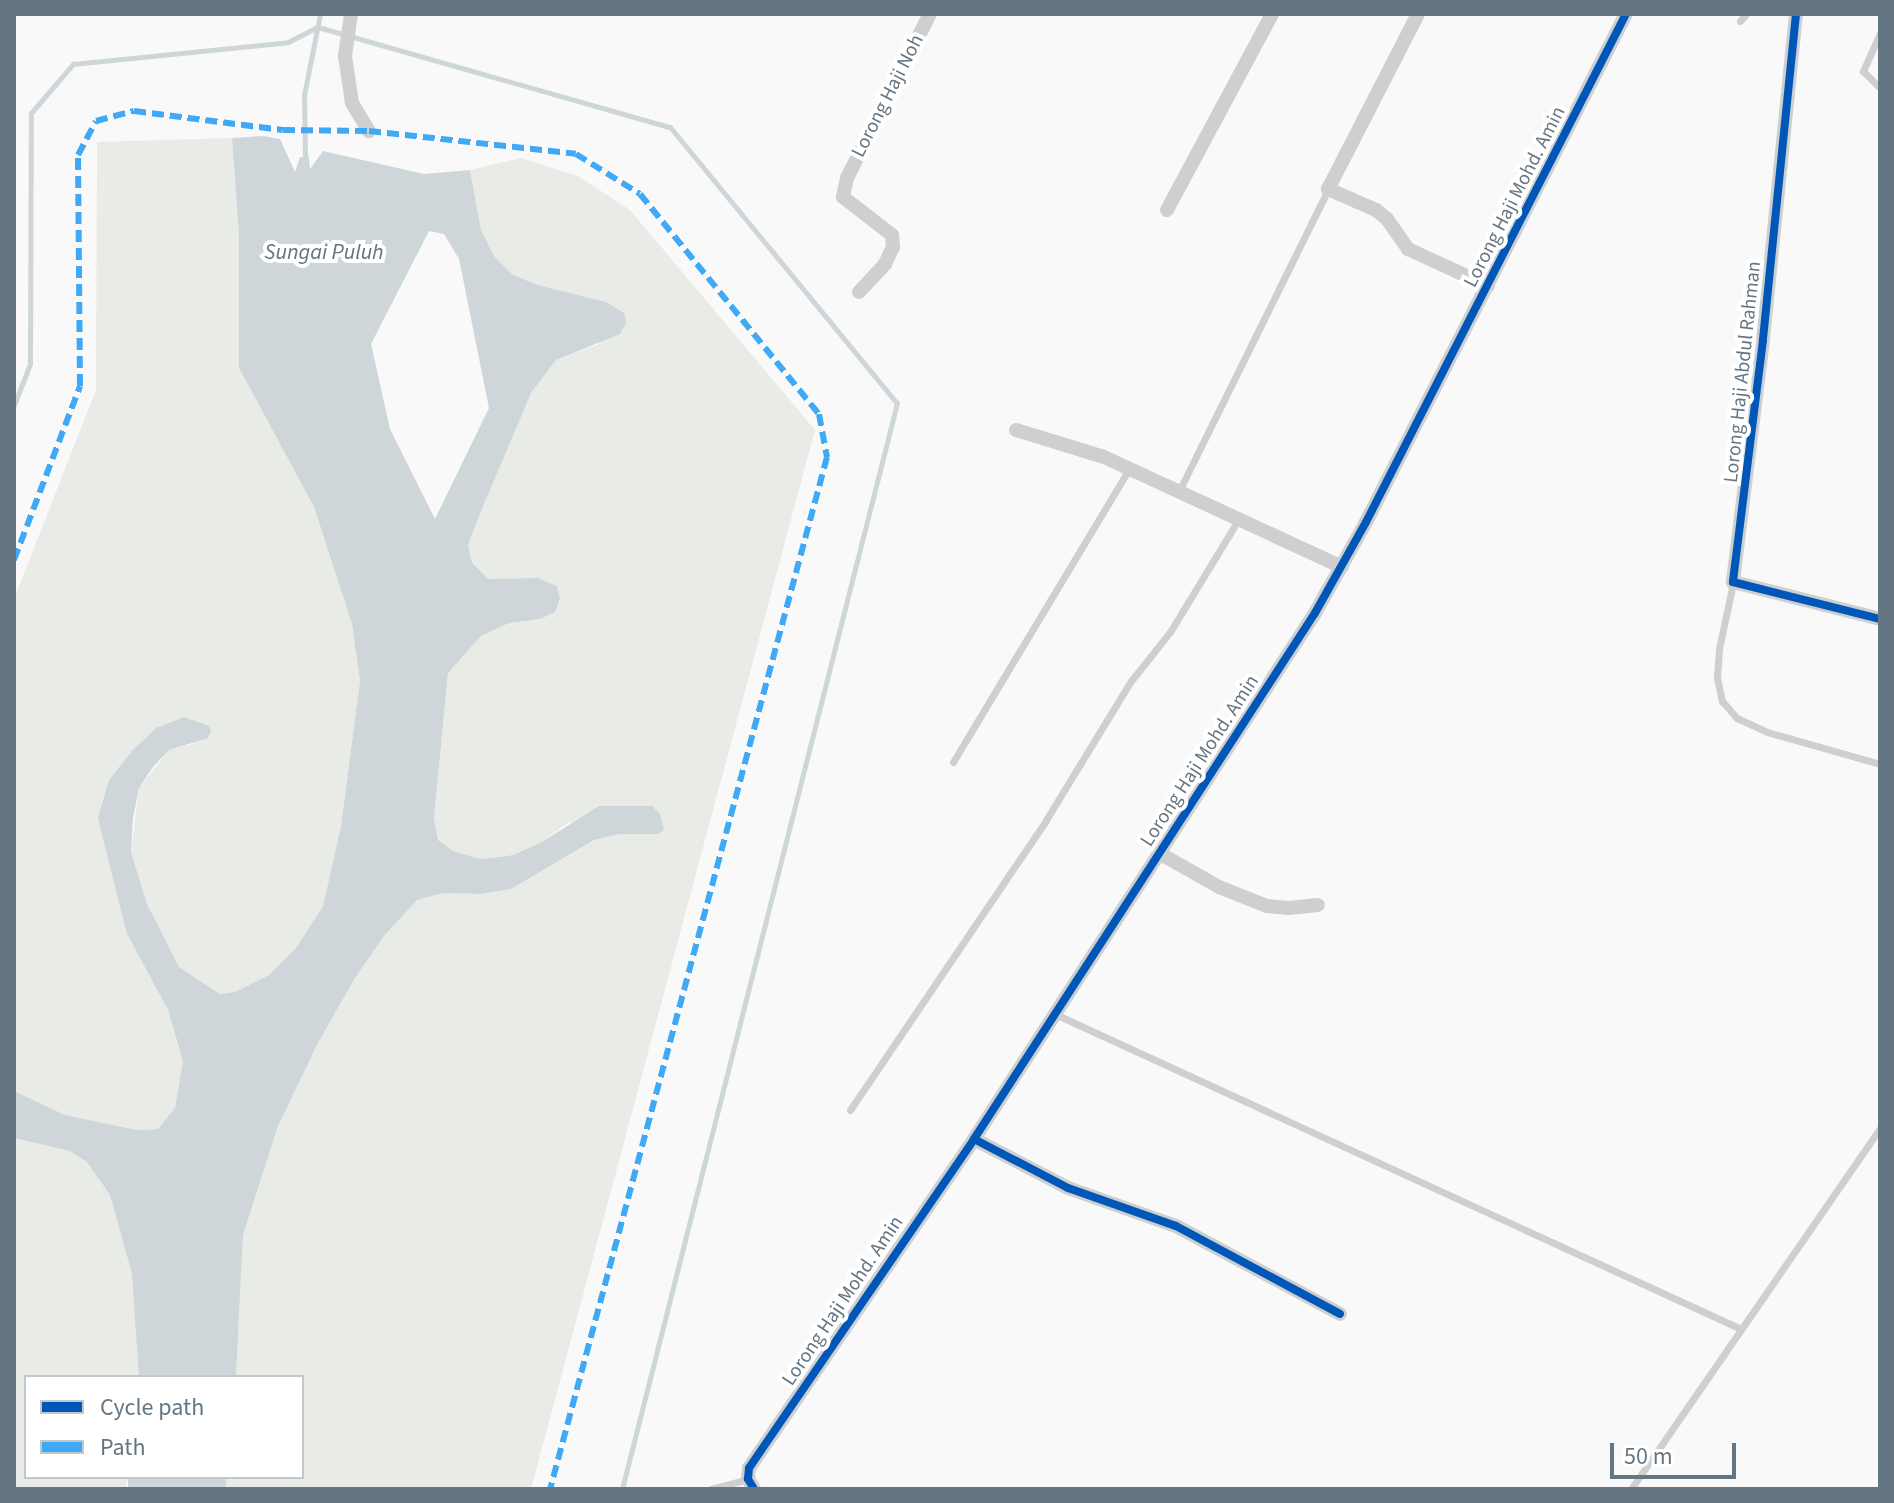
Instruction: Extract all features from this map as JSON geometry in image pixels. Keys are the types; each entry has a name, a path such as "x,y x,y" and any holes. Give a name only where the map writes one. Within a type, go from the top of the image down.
{"street":[{"path":"351,14 345,56 352,103 369,131"},
{"name":"Lorong Haji Noh","path":"859,292 885,264 893,247 892,235 843,197 847,178 930,14"},
{"path":"1167,210 1272,14"},
{"path":"1418,14 1328,189 1376,210 1387,219 1408,249 1488,286"},
{"name":"Lorong Haji Mohd. Amin","path":"751,1484 749,1468 974,1139 1342,567 1626,14"},
{"name":"Lorong Haji Abdul Rahman","path":"1733,582 1757,401 1796,14"},
{"path":"1016,430 1130,468 1342,567"},
{"path":"1733,582 1880,619"},
{"path":"1159,853 1219,887 1267,906 1289,908 1318,905"},
{"path":"974,1139 1068,1188 1176,1226 1340,1314"}],"lane":[{"path":"1880,33 1863,71 1880,88"},
{"path":"1179,491 1328,189"},
{"path":"953,762 1130,468"},
{"path":"850,1110 1046,820 1131,681 1170,632 1238,520"},
{"path":"1733,582 1719,649 1717,678 1722,701 1737,718 1767,732 1880,764"},
{"path":"1053,1014 1741,1329"},
{"path":"1631,1489 1880,1128"},
{"path":"711,1489 751,1484"}],"shaded area":[{"path":"232,138 239,236 239,368 314,507 352,624 360,681 341,826 323,906 296,948 269,975 235,992 220,994 179,967 147,904 131,852 139,788 169,750 199,742 133,750 127,934 168,1010 183,1061 175,1108 158,1129 137,1130 65,1115 14,1091 14,599 96,390 97,142"},
{"path":"521,158 578,176 630,210 815,430 531,1489 225,1489 226,1479 304,1479 304,1375 236,1375 243,1235 278,1126 318,1043 355,978 384,936 417,900 443,893 481,894 511,889 594,840 620,834 658,834 569,822 540,843 513,855 481,859 453,851 438,840 434,818 448,673 481,636 509,623 540,619 560,598 557,586 538,578 488,579 472,561 468,545 503,453 531,393 556,360 599,344 606,302 538,285 513,275 494,256 481,230 470,170"},
{"path":"14,1138 70,1151 87,1162 110,1195 132,1274 140,1372 139,1375 24,1375 24,1479 128,1479 125,1489 14,1489"}],"water":[{"name":"Sungai Puluh","path":"263,136 280,139 295,172 300,157 309,157 310,169 323,151 424,174 470,170 481,230 494,256 513,275 538,285 606,302 624,313 626,323 620,334 556,360 531,393 468,545 472,562 488,579 538,578 557,586 560,598 555,612 540,619 509,623 481,636 448,673 434,818 438,840 453,851 481,859 513,855 540,843 599,806 652,806 660,814 664,830 658,834 620,834 594,840 511,889 481,894 443,893 417,900 384,936 355,978 318,1043 278,1126 243,1235 236,1375 139,1375 132,1274 110,1195 87,1162 70,1151 14,1138 14,1091 65,1115 137,1130 158,1129 175,1108 183,1061 168,1010 127,934 98,818 109,780 156,728 184,717 209,726 211,731 208,738 169,750 139,788 131,852 147,904 179,967 220,994 235,992 269,975 296,948 323,906 341,826 360,681 352,624 314,507 239,368 239,236 232,138","holes":["429,231 444,234 459,259 489,408 435,519 390,429 371,344"]},
{"path":"128,1479 226,1479 226,1489 128,1489"}],"waterway":[{"path":"305,156 304,95 320,14"},
{"path":"14,405 30,364 31,113 73,64 288,42 318,27 670,127 897,403 622,1489"}],"marked path":[{"path":"14,560 80,386 78,155 96,121 134,111 283,130 369,131 576,154 640,194 819,414 827,457 550,1489"}],"cycle path":[{"path":"754,1489 748,1479 749,1468 974,1139 1315,613 1366,522 1626,14"},
{"path":"1796,14 1763,340 1733,582 1880,619"},
{"path":"974,1139 1068,1188 1176,1226 1340,1314"}]}
